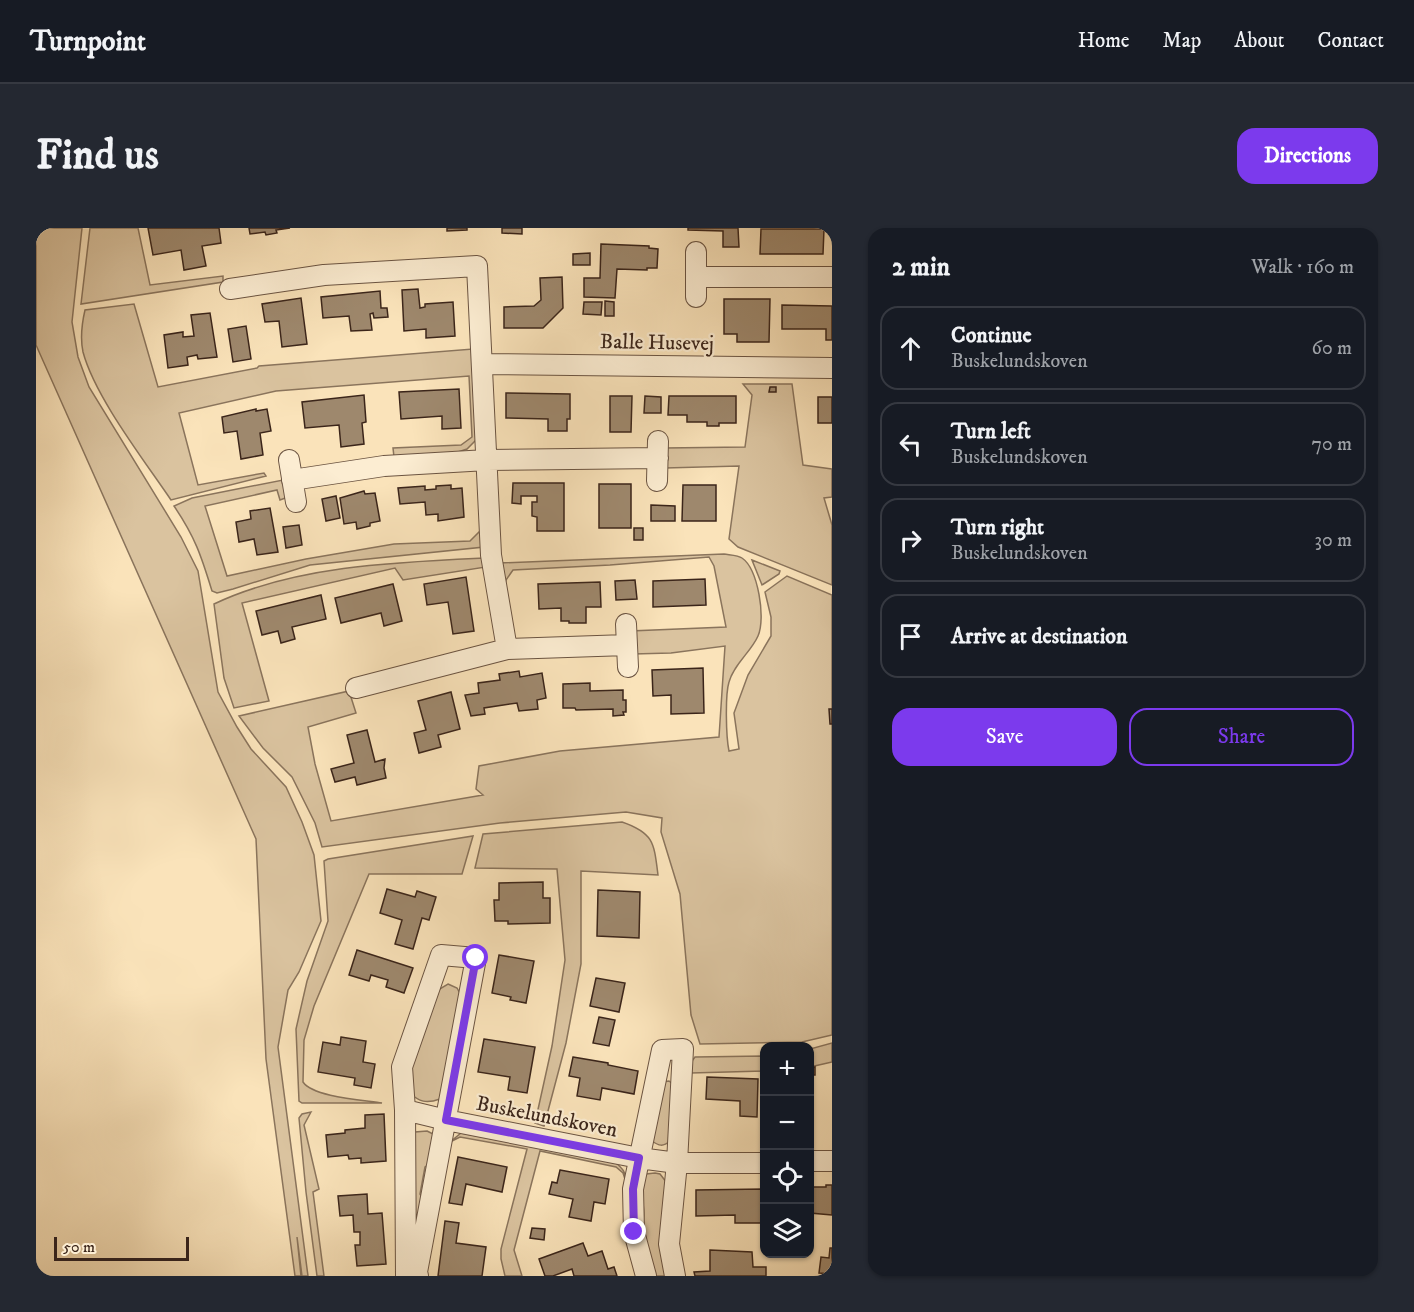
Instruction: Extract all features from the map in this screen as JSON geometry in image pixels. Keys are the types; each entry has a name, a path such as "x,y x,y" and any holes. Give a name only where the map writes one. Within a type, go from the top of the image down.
{"street":[{"path":"696,252 696,297"},
{"path":"230,289 324,275 477,266 491,555 507,649"},
{"path":"696,277 832,277"},
{"name":"Balle Husevej","path":"482,364 832,368"},
{"path":"292,480 384,466 658,450 657,481"},
{"path":"290,460 296,501"},
{"path":"626,624 628,667"},
{"path":"356,688 507,649 627,645"},
{"name":"Buskelundskoven","path":"406,1276 405,1110 402,1067 441,955 476,958 418,1276"},
{"name":"Buskelundskoven","path":"646,1276 634,1232 633,1189 662,1050 683,1049 677,1163 669,1244 675,1276"},
{"name":"Buskelundskoven","path":"405,1110 639,1158 677,1163 760,1163"},
{"path":"814,1161 832,1161"}],"shaded area":[{"path":"36,228 82,228 72,322 78,357 89,387 181,537 198,571 218,692 251,749 286,787 314,855 321,921 299,972 288,990 278,1047 308,1276 302,1276 297,1237 301,1276 295,1276 266,1059 256,839 36,345"},
{"path":"90,228 138,228 150,285 223,276 223,282 81,304"},
{"path":"134,304 158,387 259,366 473,349 477,439 467,449 458,452 394,457 393,448 461,445 472,437 469,376 276,391 179,413 198,485 264,473 266,476 171,500 109,408 89,370 83,352 82,331 85,310"},
{"path":"743,384 792,384 803,465 832,469 832,497 824,498 832,525 832,585 738,547 729,539 739,466 665,468 664,448 745,447 752,395"},
{"path":"283,480 288,497 280,500 277,490 205,506 227,576 306,559 394,544 470,541 480,531 484,547 310,565 233,589 217,593 212,591 197,547 174,506 192,498"},
{"path":"724,554 740,557 748,564 756,583 761,618 758,636 735,669 729,682 726,716 729,751 739,749 734,713 748,675 771,636 771,617 765,592 787,576 832,595 832,1035 802,1042 700,1044 691,1015 680,894 661,832 662,818 626,812 500,823 322,847 315,823 292,777 263,748 239,716 349,691 356,713 308,727 315,764 331,821 483,795 476,789 479,766 560,751 719,737 725,646 671,653 633,654 630,631 726,627 714,566 709,557 513,570 506,580 504,589 500,563"},
{"path":"484,558 486,567 403,580 395,568 242,603 269,701 234,708 224,678 214,604 278,581 346,568"},
{"path":"752,560 780,571 779,574 762,585"},
{"path":"622,822 641,830 646,835 653,847 658,875 581,871 581,964 566,1043 544,1126 535,1123 552,1046 565,960 557,869 475,868 483,834"},
{"path":"473,836 462,874 369,874 314,1006 304,1040 303,1082 308,1087 327,1094 382,1103 302,1103 299,1101 296,1029 307,981 328,921 324,861"},
{"path":"448,984 457,988 462,997 440,1099 423,1101 408,1092 407,1079 438,990"},
{"path":"832,1043 832,1062 814,1066 814,1048"},
{"path":"760,1056 760,1071 691,1073 692,1061 695,1057"},
{"path":"669,1081 674,1085 670,1141 661,1145 652,1141 662,1082"},
{"path":"311,1112 304,1125 319,1189 313,1192 324,1276 317,1276 299,1118 302,1114"},
{"path":"427,1131 433,1134 431,1163 425,1167 420,1194 424,1200 412,1252 410,1147 415,1132"},
{"path":"461,1133 615,1162 624,1171 626,1182 623,1173 616,1167 540,1151 514,1250 522,1276 505,1276 501,1249 527,1149 460,1137 450,1142"},
{"path":"646,1174 660,1174 667,1183 669,1276 650,1276 639,1232 644,1215 642,1180"}],"building":[{"path":"148,228 219,228 221,243 202,246 206,266 184,270 181,250 153,255"},
{"path":"249,228 290,228 276,230 277,233 266,235 265,232 250,234"},
{"path":"447,228 467,228 467,230 447,231"},
{"path":"502,228 522,228 522,234 502,233"},
{"path":"688,228 738,228 739,247 723,247 723,231 688,230"},
{"path":"761,229 824,229 823,254 760,254"},
{"path":"601,244 649,246 649,248 658,249 657,268 617,269 615,298 584,297 584,278 600,278"},
{"path":"590,253 590,265 573,265 573,254"},
{"path":"562,277 563,308 543,328 504,328 504,307 534,306 541,300 540,278"},
{"path":"418,289 420,308 425,307 425,304 453,302 455,336 426,338 426,329 404,331 402,290"},
{"path":"380,291 381,308 387,308 388,317 374,318 373,313 370,314 372,330 351,331 349,316 323,318 321,297"},
{"path":"301,298 307,344 282,347 279,321 265,322 262,304"},
{"path":"724,299 770,299 769,342 737,342 737,334 724,334"},
{"path":"605,301 614,302 614,316 605,316"},
{"path":"584,302 602,302 601,315 583,314"},
{"path":"782,305 832,306 832,340 826,340 826,329 782,329"},
{"path":"210,313 217,357 198,359 197,355 187,357 188,365 168,368 164,335 183,332 183,337 194,336 191,315"},
{"path":"246,326 251,359 233,362 228,329"},
{"path":"770,387 776,387 776,392 769,392"},
{"path":"459,389 461,428 442,429 442,416 401,419 399,392"},
{"path":"506,393 570,394 570,419 567,419 567,431 548,431 548,419 506,418"},
{"path":"364,395 366,422 362,423 364,444 341,447 339,425 305,428 302,402"},
{"path":"610,396 632,396 631,432 610,432"},
{"path":"645,396 661,397 661,413 644,413"},
{"path":"669,396 736,396 736,423 707,426 707,422 687,422 687,415 668,415"},
{"path":"818,397 832,397 832,423 818,423"},
{"path":"256,409 256,411 267,409 271,431 260,433 263,455 241,459 237,431 224,433 222,417"},
{"path":"513,483 564,483 564,531 537,531 537,517 532,516 532,502 537,502 537,496 521,496 521,504 512,503"},
{"path":"599,484 631,484 631,528 599,528"},
{"path":"451,485 451,489 462,488 464,517 438,521 438,514 426,515 425,502 400,504 398,488 425,486 425,490 436,489 436,486"},
{"path":"683,485 716,485 716,521 682,521"},
{"path":"364,491 365,494 375,493 380,521 357,529 356,522 344,524 340,498"},
{"path":"336,496 340,518 326,521 322,499"},
{"path":"651,505 675,506 675,521 651,521"},
{"path":"270,508 278,552 257,555 254,539 239,542 236,522 251,519 250,511"},
{"path":"299,525 302,545 286,548 283,527"},
{"path":"634,528 643,528 643,540 634,540"},
{"path":"466,577 474,631 453,634 448,602 427,605 424,584"},
{"path":"705,579 706,605 653,607 653,581"},
{"path":"635,580 637,599 616,600 615,581"},
{"path":"600,582 601,607 586,607 586,623 561,621 561,608 539,609 538,584"},
{"path":"393,584 402,621 384,626 381,613 341,623 335,598"},
{"path":"321,595 326,619 292,627 295,639 281,643 278,631 262,635 256,611"},
{"path":"703,668 704,713 671,714 671,695 653,696 652,670"},
{"path":"519,671 520,677 542,673 546,698 537,700 538,709 519,711 517,703 484,708 485,714 471,716 465,695 479,693 478,683 500,680 499,674"},
{"path":"590,683 590,691 623,690 623,700 626,700 624,715 613,716 613,709 563,708 563,684"},
{"path":"451,692 460,729 438,735 441,747 419,753 414,733 426,730 418,701"},
{"path":"829,709 832,709 832,724 830,724"},
{"path":"367,730 375,762 385,759 386,778 357,785 355,777 335,782 331,769 354,763 347,735"},
{"path":"543,882 543,898 550,898 550,923 508,924 508,921 495,921 494,900 499,900 499,883"},
{"path":"387,889 415,897 417,891 436,897 429,920 422,918 413,949 395,944 402,920 380,913"},
{"path":"598,890 640,892 639,938 597,936"},
{"path":"357,950 413,968 404,993 386,987 388,980 371,975 369,981 349,975"},
{"path":"499,955 534,961 526,1003 492,993"},
{"path":"596,978 625,983 619,1012 590,1006"},
{"path":"599,1017 615,1020 609,1046 593,1043"},
{"path":"341,1037 366,1041 363,1062 375,1064 371,1088 354,1085 355,1078 318,1072 323,1042 340,1045"},
{"path":"484,1039 535,1047 527,1093 508,1090 510,1077 478,1072"},
{"path":"573,1057 638,1071 634,1094 602,1088 600,1100 577,1096 580,1078 569,1076"},
{"path":"707,1077 758,1079 757,1117 740,1116 740,1101 706,1099"},
{"path":"384,1114 386,1161 361,1163 361,1158 349,1159 348,1155 328,1157 326,1135 365,1128 365,1115"},
{"path":"458,1157 507,1167 502,1192 466,1184 462,1205 449,1203"},
{"path":"560,1170 609,1179 605,1204 594,1202 591,1221 569,1217 573,1199 549,1194 552,1182 557,1183"},
{"path":"826,1185 832,1185 832,1215 814,1213 814,1187 826,1187"},
{"path":"760,1189 760,1223 735,1223 735,1215 696,1216 696,1190"},
{"path":"367,1194 368,1214 382,1213 386,1264 357,1266 355,1245 360,1245 360,1232 354,1232 353,1215 340,1216 338,1196"},
{"path":"445,1221 459,1223 456,1243 486,1247 482,1276 438,1276"},
{"path":"532,1228 545,1229 544,1240 530,1238"},
{"path":"583,1243 588,1256 602,1251 608,1269 614,1267 617,1276 574,1276 572,1269 553,1276 545,1276 539,1259"},
{"path":"830,1248 832,1248 832,1274 819,1273 821,1257 829,1258"},
{"path":"710,1250 752,1252 753,1267 766,1267 766,1276 695,1276 694,1272 710,1271"}],"route":[{"path":"476,958 446,1120 639,1158 633,1189 634,1232"}]}
